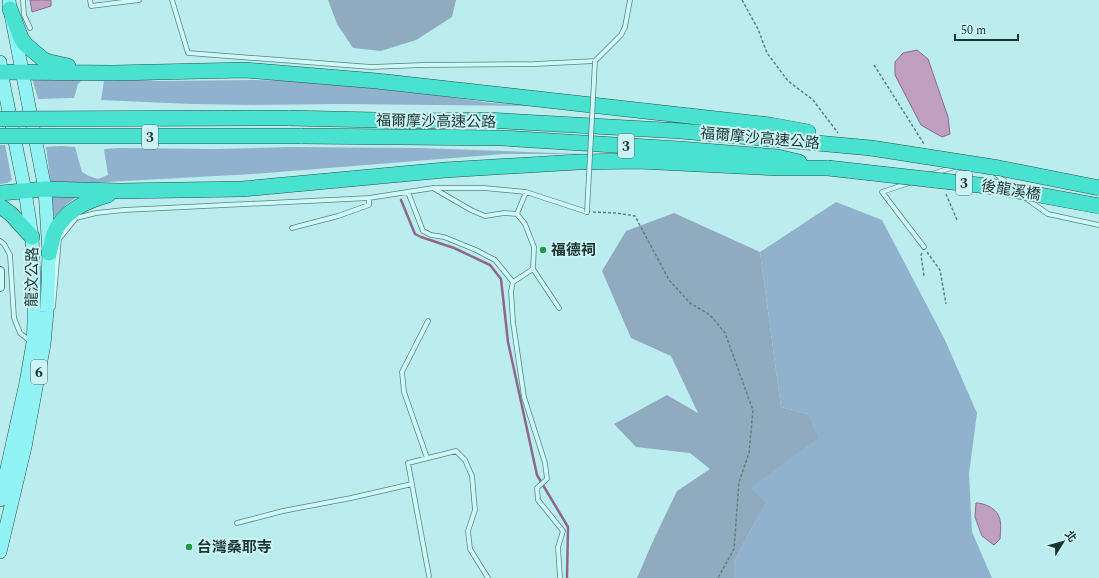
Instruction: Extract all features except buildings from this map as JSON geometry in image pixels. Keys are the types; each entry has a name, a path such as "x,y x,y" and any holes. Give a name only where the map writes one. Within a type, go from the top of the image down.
{"highway":[{"path":"10,5 21,38 44,60 62,65 113,73"},
{"path":"0,69 22,72 113,73 245,70 369,80 770,125 807,137"},
{"name":"福爾摩沙高速公路","path":"0,119 288,118 420,121 487,120 807,137"},
{"name":"福爾摩沙高速公路","path":"0,136 502,138 778,157 828,168"},
{"name":"後龍溪橋","path":"807,137 842,137 871,148 999,168 1099,188"},
{"path":"0,193 45,189 120,192 242,189 445,170 578,162 638,161 779,168 828,168"},
{"name":"後龍溪橋","path":"828,168 996,187 1099,206"},
{"path":"49,252 54,234 62,220 69,213 82,204 120,192"},
{"path":"0,206 11,214 32,237"}],"main road":[{"name":"龍汶公路","path":"0,552 38,343 47,312 49,252 45,189 10,5"},
{"name":"龍汶公路","path":"0,69 25,191 32,237 34,322 38,343"},
{"name":"龍汶公路","path":"0,500 19,445"}],"street":[{"path":"0,271 0,287"}],"lane":[{"path":"23,0 24,15 30,28"},
{"path":"90,0 91,6 139,0"},
{"path":"172,0 188,53 372,67 535,64 595,61"},
{"path":"53,316 59,240 76,218 96,213 124,210 369,198 433,188 484,188 526,192 587,212 595,61 621,35 630,0"},
{"path":"924,247 882,192 970,161 996,173 1029,201 1048,214 1099,226"},
{"path":"433,188 471,210 485,216 504,213 517,214 526,224 534,247 533,269 559,308"},
{"path":"408,192 423,231 431,235 444,237 476,250 495,260 513,282"},
{"path":"517,214 526,192"},
{"path":"292,228 338,216 369,205 369,198"},
{"path":"0,241 4,244 10,255 14,318 20,333 38,343 50,323"},
{"path":"533,269 513,282 511,291 513,322 524,397 545,463 547,479 537,488 538,500 563,531 558,547 560,578"},
{"path":"427,458 404,392 402,372 428,321"},
{"path":"429,576 408,463 456,451 465,460 472,476 475,510 468,530 470,549 488,578"},
{"path":"237,523 283,511 351,498 412,484"}],"path":[{"path":"742,0 758,29 767,53 788,81 813,100 841,137"},
{"path":"874,65 925,145"},
{"path":"946,193 957,220"},
{"path":"587,212 616,213 635,216 669,280 690,303 710,315 725,333 733,354 753,410 749,453 739,482 734,549 718,578"},
{"path":"924,247 921,255 924,276"},
{"path":"924,247 940,270 946,304"}],"shaded area":[{"path":"30,0 51,0 51,6 32,12"},
{"path":"328,0 456,0 452,17 416,40 381,51 353,48 337,24"},
{"path":"917,50 928,59 948,117 950,134 942,137 921,125 895,75 895,62 903,53"},
{"path":"82,77 159,81 299,81 414,92 491,103 544,106 340,104 253,105 101,100 104,81 83,79 78,84 74,98 38,99 32,78"},
{"path":"0,145 5,145 12,180 7,183 0,184"},
{"path":"46,147 75,147 82,172 98,179 108,175 104,149 119,148 419,148 583,154 503,154 253,174 51,185"},
{"path":"51,195 78,196 54,217"},
{"path":"836,202 882,220 944,338 977,413 969,474 972,532 992,578 734,578 734,562 756,520 749,488 808,414 781,407 760,252"},
{"path":"674,213 760,252 781,407 808,414 818,438 750,488 765,502 734,562 734,578 637,578 677,491 710,469 690,453 636,447 614,424 667,395 698,413 671,356 631,338 602,271 626,231"},
{"path":"976,503 988,506 999,516 1001,524 1000,539 994,545 982,536 975,517"}],"waterway":[{"path":"401,200 415,234 454,248 490,265 501,279 508,342 537,475 568,527 567,578"}],"place":[{"name":"福德祠","path":"543,250"},
{"name":"台灣桑耶寺","path":"189,547"}]}
